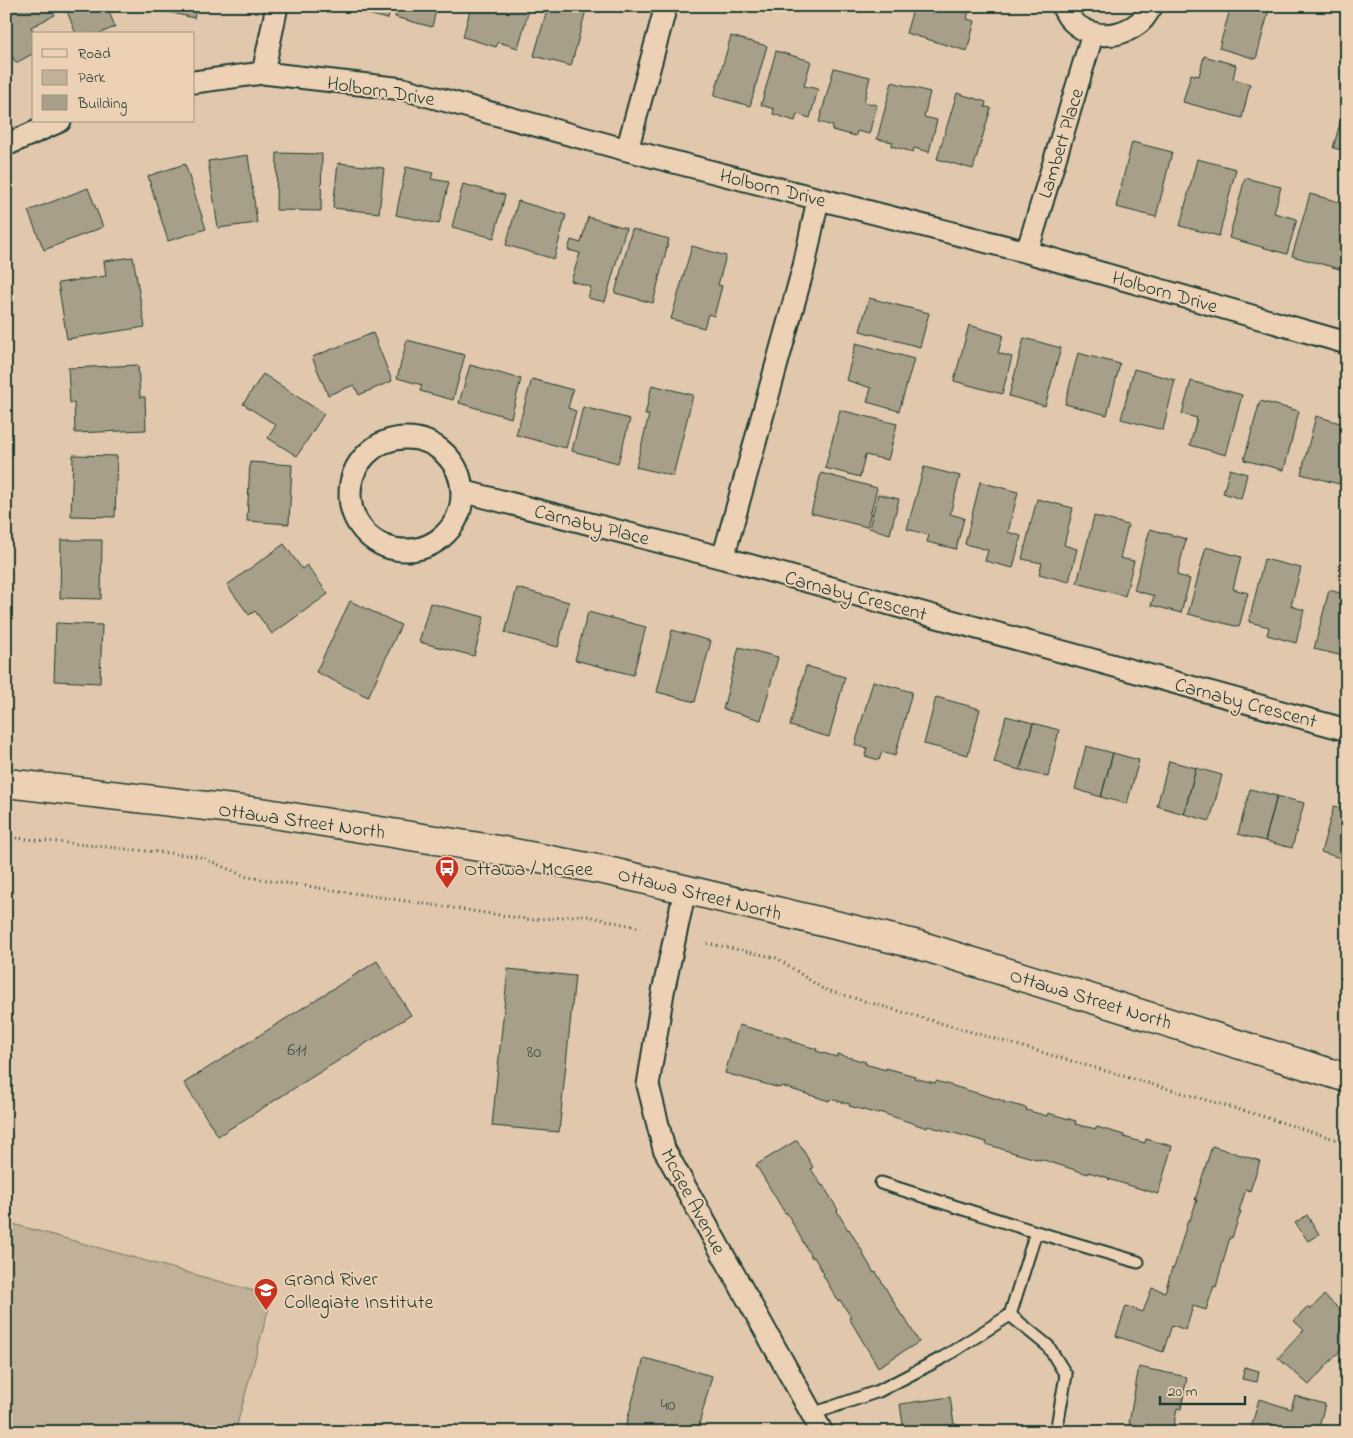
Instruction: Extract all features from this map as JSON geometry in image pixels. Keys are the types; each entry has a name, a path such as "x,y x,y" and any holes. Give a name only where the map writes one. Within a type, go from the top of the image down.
{"main road":[{"name":"Ottawa Street North","path":"6,783 267,813 498,850 608,871 919,945 1347,1078"}],"street":[{"path":"263,73 278,6"},
{"path":"628,150 666,6"},
{"path":"1062,6 1070,19 1083,30 1110,36 1127,31 1142,21 1152,6"},
{"name":"Lambert Place","path":"1027,252 1094,33"},
{"name":"Holborn Drive","path":"195,82 263,73 403,89 628,150 1027,252 1347,342"},
{"path":"6,145 58,122"},
{"path":"723,558 804,266 818,199"},
{"path":"394,438 414,438 438,448 452,462 461,482 462,491 462,502 458,518 447,534 431,546 412,551 385,547 368,536 358,526 350,508 349,488 358,464 371,449 394,438"},
{"name":"Carnaby Place","path":"462,491 723,558"},
{"name":"Carnaby Crescent","path":"723,558 1347,730"},
{"name":"McGee Avenue","path":"685,890 665,983 648,1085 664,1149 817,1423"}],"lane":[{"path":"881,1183 1138,1262"},
{"path":"817,1423 944,1357 1010,1315 1036,1232"},
{"path":"1010,1315 1048,1346 1066,1375 1056,1432"}],"path":[{"path":"6,837 198,856 247,877 532,920 583,915 641,928"},
{"path":"707,943 777,958 824,989 1258,1115 1347,1143"}],"green space":[{"path":"6,1222 272,1296 235,1432 6,1432"}],"building":[{"path":"6,6 50,6 55,15 31,27 34,32 32,32 32,54 16,63 6,46"},
{"path":"65,6 107,6 115,27 103,32 75,32"},
{"path":"151,6 197,6 194,18 151,8"},
{"path":"347,6 391,6 388,19 346,9"},
{"path":"398,6 437,6 432,27 395,17"},
{"path":"471,6 530,6 518,48 498,42 496,47 463,37"},
{"path":"548,6 572,6 586,10 571,66 534,56"},
{"path":"914,6 970,6 967,19 975,21 967,51 906,33"},
{"path":"1231,6 1270,6 1256,59 1219,48"},
{"path":"731,36 767,46 750,106 714,96"},
{"path":"776,51 811,61 804,86 818,89 810,118 797,114 795,121 773,114 774,109 761,105"},
{"path":"1204,56 1236,65 1233,79 1250,84 1242,118 1183,102 1191,74 1199,76"},
{"path":"834,68 870,77 864,102 877,105 869,134 857,131 856,136 832,130 833,126 819,122"},
{"path":"892,82 930,92 924,117 937,120 929,152 914,148 913,152 891,146 893,142 877,139"},
{"path":"957,93 986,102 985,107 991,108 973,169 937,159"},
{"path":"1347,99 1347,151 1333,148"},
{"path":"1132,142 1172,152 1156,217 1116,207"},
{"path":"277,153 322,154 321,211 276,210"},
{"path":"248,155 257,223 218,228 208,161"},
{"path":"1197,159 1236,169 1219,236 1180,226"},
{"path":"338,163 384,168 379,213 333,208"},
{"path":"185,164 206,229 168,241 148,176"},
{"path":"406,167 433,173 431,179 449,182 439,224 396,215"},
{"path":"1245,178 1281,187 1274,213 1297,219 1287,254 1229,238"},
{"path":"463,184 505,195 494,238 452,227"},
{"path":"88,188 103,227 44,250 28,211"},
{"path":"1310,194 1347,204 1339,230 1347,232 1347,271 1292,256"},
{"path":"518,201 566,215 554,259 506,245"},
{"path":"588,217 626,228 605,302 588,298 591,287 571,281 580,253 568,250 571,240 581,243"},
{"path":"632,229 669,239 653,303 615,293"},
{"path":"692,246 726,256 718,285 722,286 714,316 708,314 704,328 671,319"},
{"path":"133,257 145,327 67,339 58,283 106,276 104,261"},
{"path":"869,298 929,313 920,347 860,331"},
{"path":"969,325 1003,335 998,353 1012,357 1002,394 954,381"},
{"path":"373,333 392,381 359,395 354,385 328,395 312,357"},
{"path":"1024,338 1061,348 1045,406 1009,396"},
{"path":"407,340 465,355 453,400 420,391 422,385 397,378"},
{"path":"856,343 914,359 899,411 867,402 871,388 846,380"},
{"path":"1078,353 1120,364 1107,415 1065,404"},
{"path":"138,365 140,397 145,397 146,430 75,433 74,403 70,403 68,368"},
{"path":"470,365 521,379 511,418 459,403"},
{"path":"1134,369 1175,380 1163,430 1121,419"},
{"path":"263,374 324,414 297,456 268,438 276,425 243,404"},
{"path":"532,379 573,390 568,408 576,411 566,448 516,435"},
{"path":"1191,381 1242,395 1226,455 1190,445 1197,418 1182,414"},
{"path":"652,385 693,395 673,476 636,467 649,415 645,415"},
{"path":"1260,401 1299,411 1284,470 1244,460"},
{"path":"583,407 630,419 618,463 572,451"},
{"path":"840,410 897,424 888,460 865,455 860,477 825,468"},
{"path":"1316,416 1347,425 1347,456 1339,484 1301,474"},
{"path":"73,455 117,456 115,517 71,516"},
{"path":"250,462 292,465 289,524 247,521"},
{"path":"924,467 960,476 950,514 964,518 956,549 927,542 929,535 907,529"},
{"path":"1230,469 1247,474 1241,499 1223,493"},
{"path":"821,473 877,488 867,527 811,513"},
{"path":"980,482 1018,492 1008,532 1021,536 1013,568 985,561 988,550 965,544"},
{"path":"878,494 899,499 890,534 869,528"},
{"path":"1037,499 1073,508 1064,545 1077,549 1069,582 1039,574 1042,563 1022,559"},
{"path":"1094,516 1128,525 1120,558 1134,561 1125,596 1077,583"},
{"path":"1150,529 1186,539 1177,575 1190,579 1181,613 1151,605 1154,596 1134,590"},
{"path":"61,540 102,540 101,599 60,598"},
{"path":"284,544 302,569 307,565 328,594 272,634 255,611 249,615 227,585"},
{"path":"1206,547 1241,557 1233,589 1248,593 1239,627 1188,614"},
{"path":"1264,559 1301,568 1291,606 1304,610 1296,643 1267,635 1269,627 1249,622"},
{"path":"517,588 569,602 558,647 505,633"},
{"path":"1329,590 1347,595 1347,657 1314,649"},
{"path":"350,601 401,625 368,697 316,672"},
{"path":"430,603 484,617 474,656 419,642"},
{"path":"588,612 646,627 633,675 575,660"},
{"path":"56,623 102,625 100,683 54,681"},
{"path":"672,630 711,641 695,702 657,692"},
{"path":"739,647 778,657 761,720 723,709"},
{"path":"806,666 845,677 829,737 790,726"},
{"path":"873,681 912,692 895,756 882,752 879,760 865,756 867,748 855,745"},
{"path":"936,697 980,709 968,755 924,744"},
{"path":"1006,716 1033,723 1020,770 994,763"},
{"path":"1033,723 1059,730 1048,777 1020,770"},
{"path":"1086,746 1113,753 1101,797 1075,789"},
{"path":"1113,753 1139,760 1127,804 1101,797"},
{"path":"1169,761 1196,768 1184,814 1157,806"},
{"path":"1196,768 1222,775 1210,821 1184,814"},
{"path":"1250,789 1277,796 1265,841 1238,834"},
{"path":"1277,796 1304,803 1292,848 1265,841"},
{"path":"1334,806 1347,810 1347,860 1321,852"},
{"path":"377,961 411,1015 218,1136 184,1083"},
{"path":"508,969 575,976 559,1132 492,1126"},
{"path":"739,1025 791,1039 790,1041 817,1049 816,1051 837,1057 837,1054 886,1070 886,1068 915,1076 914,1078 935,1083 936,1081 1027,1108 1026,1110 1047,1116 1048,1113 1076,1121 1075,1124 1096,1129 1097,1127 1145,1143 1146,1139 1172,1146 1158,1194 1088,1172 1088,1174 1011,1152 986,1144 987,1142 928,1126 927,1128 879,1112 878,1114 849,1106 850,1104 830,1099 829,1101 781,1086 780,1088 725,1073"},
{"path":"797,1140 813,1167 811,1169 823,1185 874,1273 876,1272 919,1342 878,1367 849,1318 851,1317 840,1300 838,1301 814,1257 812,1258 787,1213 785,1213 756,1165"},
{"path":"1212,1146 1260,1161 1250,1191 1246,1189 1239,1211 1241,1211 1232,1238 1230,1237 1216,1287 1214,1286 1206,1310 1193,1306 1186,1330 1172,1325 1163,1352 1116,1336 1126,1306 1143,1312 1152,1288 1165,1292 1188,1220 1190,1220 1197,1200 1195,1200"},
{"path":"1307,1215 1319,1234 1308,1241 1295,1223"},
{"path":"1324,1295 1347,1316 1347,1321 1339,1330 1347,1338 1347,1343 1309,1385 1278,1358 1304,1330 1294,1321 1308,1307 1310,1310"},
{"path":"644,1358 712,1376 697,1432 624,1432"},
{"path":"1139,1367 1187,1377 1181,1409 1177,1408 1174,1432 1129,1432"},
{"path":"1245,1367 1259,1371 1257,1382 1242,1379"},
{"path":"1295,1396 1325,1404 1318,1431 1311,1429 1310,1432 1250,1432 1259,1399 1291,1409"},
{"path":"950,1397 957,1432 904,1432 900,1404"}],"place":[{"name":"Ottawa / McGee","path":"447,889"},
{"name":"Grand River Collegiate Institute","path":"266,1311"}]}
